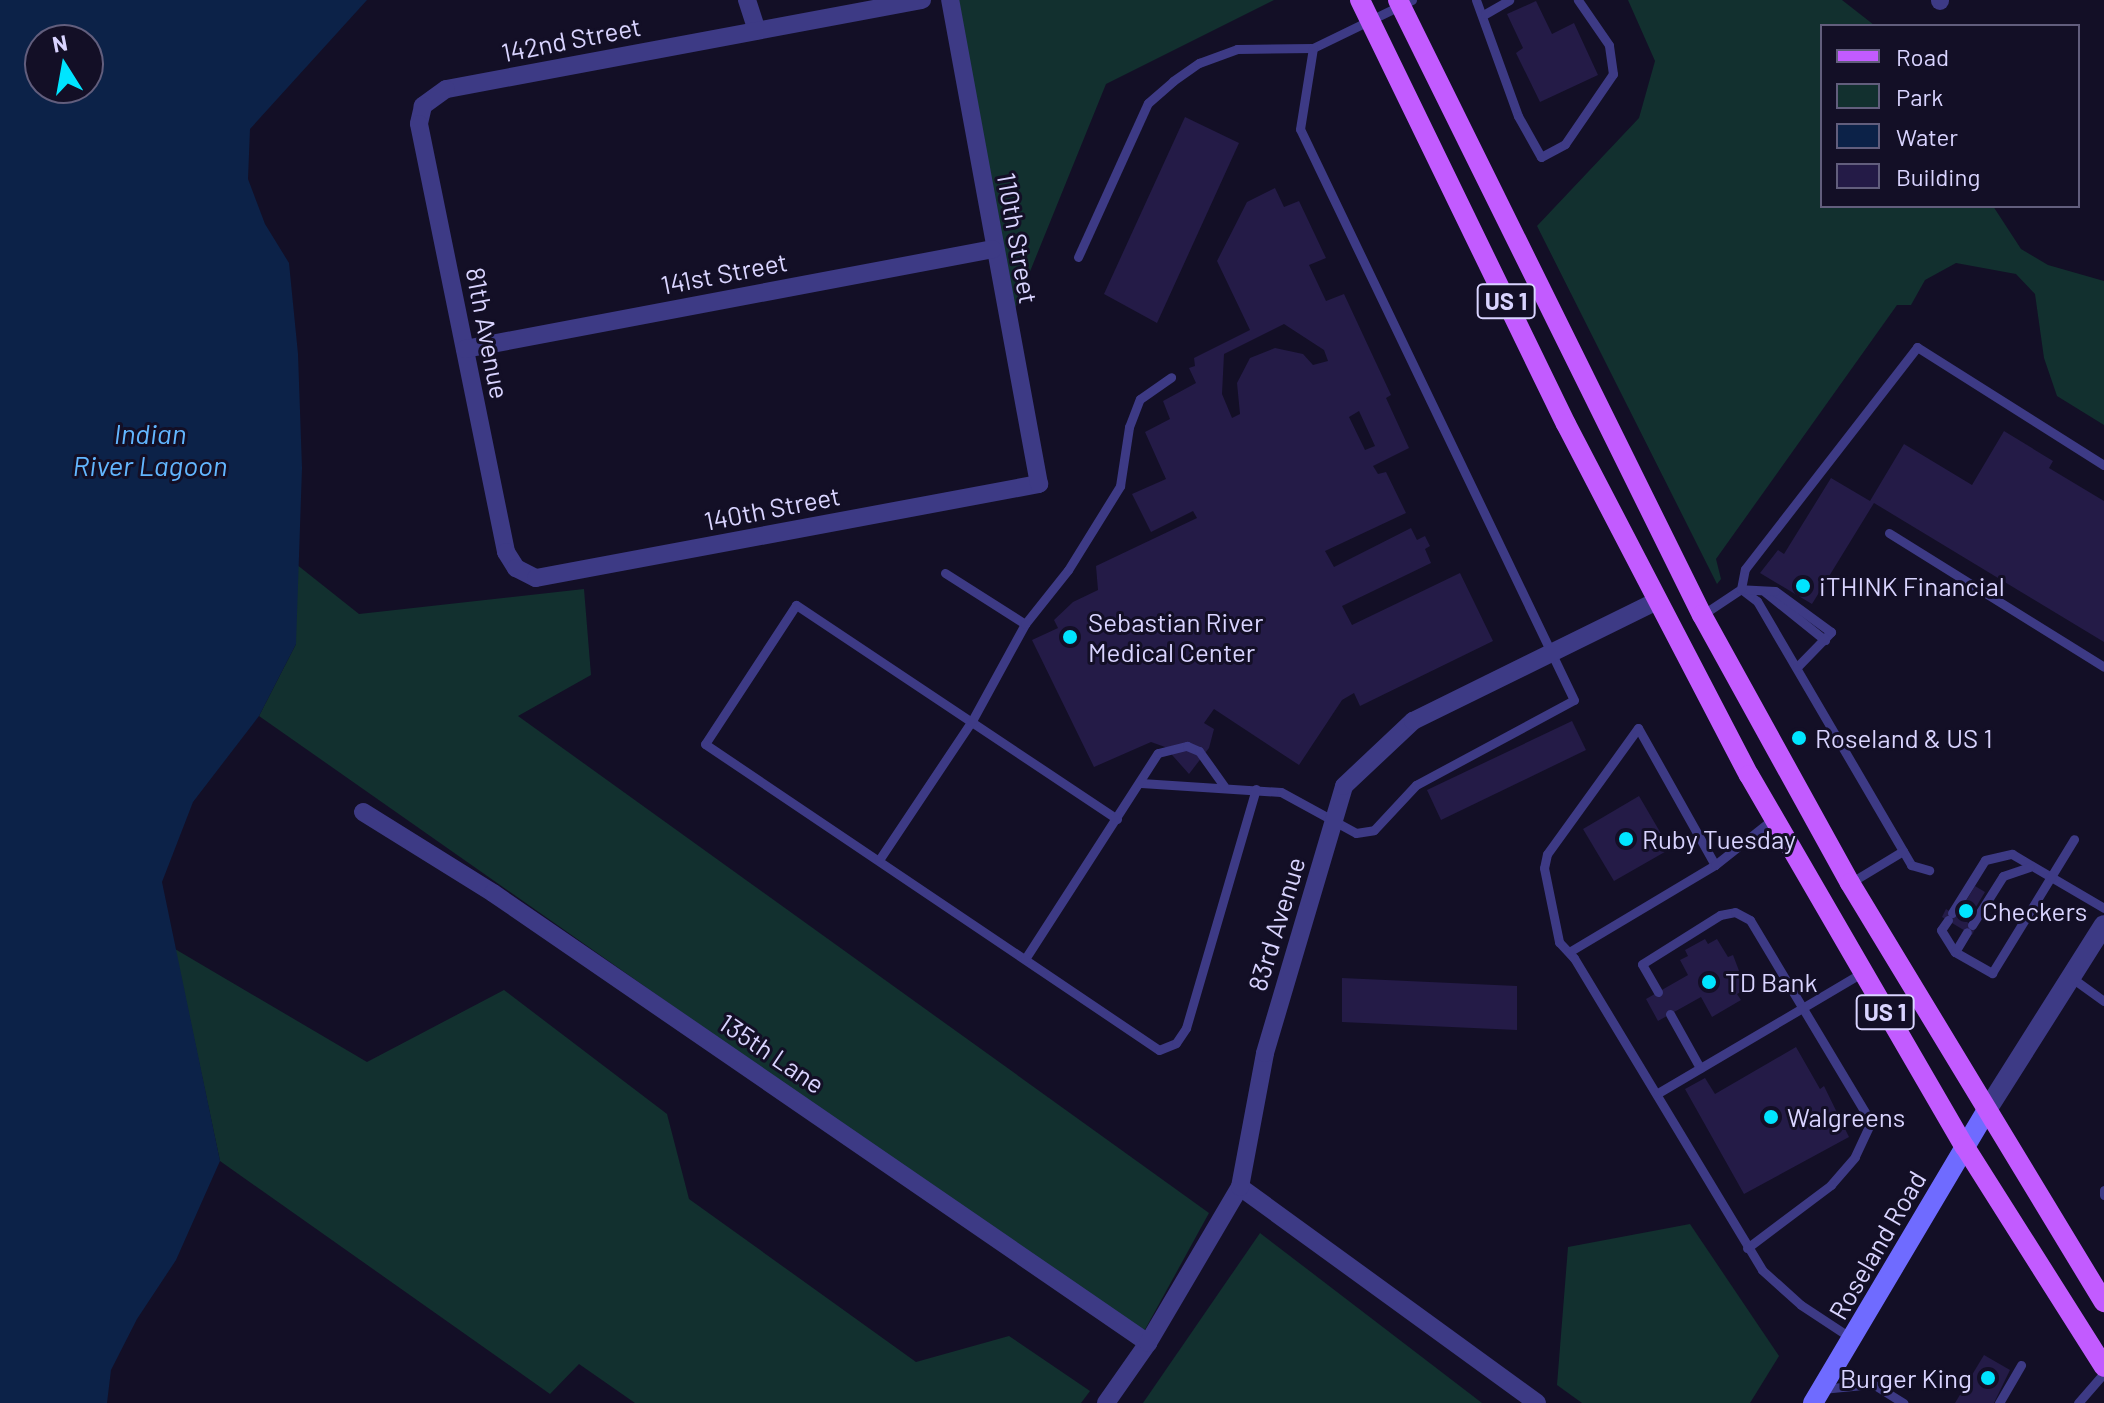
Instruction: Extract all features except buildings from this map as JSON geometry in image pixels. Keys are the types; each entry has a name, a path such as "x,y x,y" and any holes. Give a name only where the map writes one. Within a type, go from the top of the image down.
{"main road":[{"name":"US 1","path":"1360,0 1657,601 1774,818 1965,1147 2104,1370"},
{"name":"US 1","path":"1404,2 1705,621 1850,883 1985,1113 2104,1302"},
{"path":"1657,601 1679,606 1705,621"},
{"name":"Roseland Road","path":"1818,1396 1985,1113"}],"street":[{"path":"747,0 757,30"},
{"name":"142nd Street","path":"423,106 446,89 922,0"},
{"name":"110th Street","path":"950,0 993,249 1039,484"},
{"name":"81th Avenue","path":"423,106 419,124 506,552 516,568"},
{"name":"141st Street","path":"465,349 993,249"},
{"name":"140th Street","path":"516,568 536,578 1039,484"},
{"name":"83rd Avenue","path":"1106,1403 1148,1343 1240,1187 1265,1053 1344,786 1413,721 1657,601"},
{"name":"135th Lane","path":"363,812 493,893 1148,1343"},
{"path":"1985,1113 2104,925"},
{"path":"1240,1187 1537,1403"}],"lane":[{"path":"1476,0 1485,14 1518,116 1541,157 1565,144 1613,74 1609,45 1578,0"},
{"path":"1485,14 1509,0"},
{"path":"1078,257 1148,103 1156,96 1199,63 1237,49 1273,45 1313,48 1404,2"},
{"path":"1141,783 1281,792 1356,833 1374,830 1416,785 1574,700 1549,654 1300,129 1313,48"},
{"path":"1705,621 1741,589 1745,569 1917,347 2104,465"},
{"path":"879,860 973,719 1025,624 1068,570 1120,486 1129,427 1140,399 1171,377"},
{"path":"1889,533 2104,667"},
{"path":"945,573 1025,624"},
{"path":"1741,589 1763,590 1828,636 1797,667"},
{"path":"1741,589 1765,611 1903,851 1916,869 1929,870"},
{"path":"1117,819 973,719 796,605 705,744 1159,1050 1176,1043 1206,969 1256,789"},
{"path":"1715,865 1638,728 1547,854 1544,868 1559,942 1569,952 1658,1093 1762,1270 1801,1305 1853,1340"},
{"path":"1025,959 1158,753 1187,746 1212,764 1224,786"},
{"path":"1569,952 1715,865 1774,818"},
{"path":"2074,839 2050,878 1992,973 1955,952 1941,930 1985,860 2012,854 2029,867 2050,878 2104,908"},
{"path":"1850,883 1903,851"},
{"path":"1955,952 2003,876 2029,867"},
{"path":"1658,992 1642,964 1720,915 1735,912 1750,920 1871,1122 1869,1135 1831,1185 1747,1248"},
{"path":"1658,1093 1862,973"},
{"path":"2072,978 2104,1001"},
{"path":"1670,1014 1700,1068"},
{"path":"1999,1403 2021,1365"},
{"path":"2078,1403 2104,1370"},
{"path":"1818,1396 1873,1384 1904,1403"}],"green space":[{"path":"950,0 1274,0 1106,84 1014,311"},
{"path":"1628,0 1842,0 1873,24 1820,24 1820,208 1994,208 2021,249 2048,265 2104,281 2104,425 2057,396 2044,358 2035,294 2016,274 1956,263 1925,280 1911,305 1897,305 1716,559 1721,579 1717,584 1537,226 1639,118 1655,61"},
{"path":"296,564 359,614 584,589 591,675 518,716 1209,1213 1142,1335 259,716 296,644"},
{"path":"175,949 367,1062 504,990 667,1114 689,1199 916,1362 1009,1336 1090,1391 1081,1403 635,1403 579,1364 550,1394 220,1161"},
{"path":"1690,1224 1779,1356 1750,1403 1582,1403 1557,1385 1568,1247"},
{"path":"1260,1233 1482,1403 1143,1403"}],"water":[{"name":"Indian River Lagoon","path":"0,0 367,0 250,129 248,179 265,224 289,263 298,354 302,468 296,644 259,716 193,802 162,882 220,1161 176,1260 137,1319 111,1370 107,1403 0,1403"}],"place":[{"name":"iTHINK Financial","path":"1803,586"},
{"name":"Sebastian River Medical Center","path":"1070,637"},
{"name":"Roseland & US 1","path":"1799,738"},
{"name":"Ruby Tuesday","path":"1626,839"},
{"name":"Checkers","path":"1966,911"},
{"name":"TD Bank","path":"1709,982"},
{"name":"Walgreens","path":"1771,1117"},
{"name":"Burger King","path":"1988,1378"}]}
